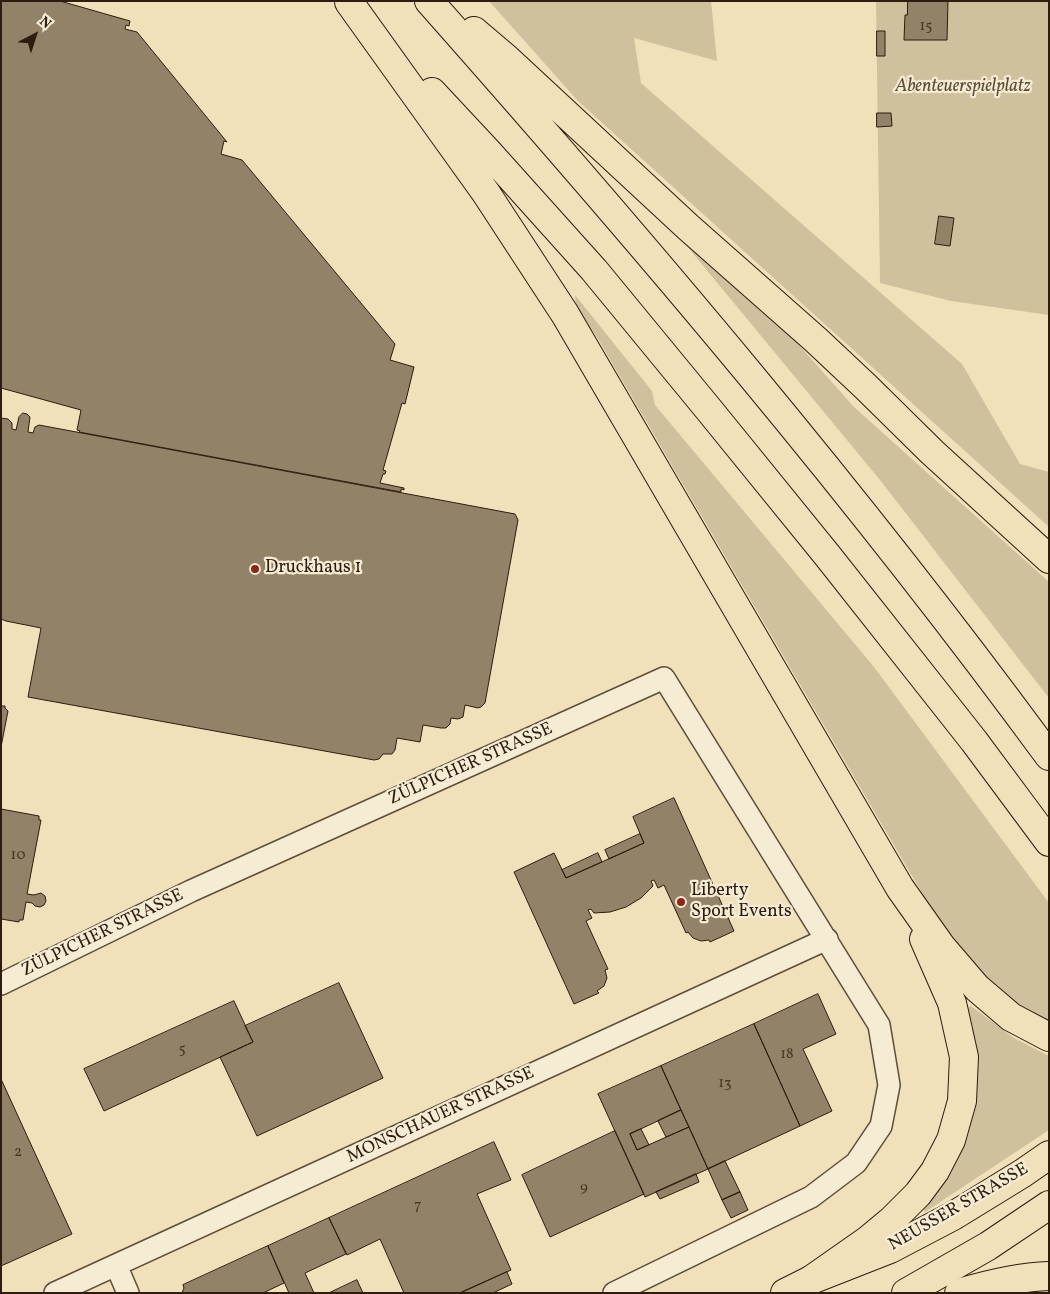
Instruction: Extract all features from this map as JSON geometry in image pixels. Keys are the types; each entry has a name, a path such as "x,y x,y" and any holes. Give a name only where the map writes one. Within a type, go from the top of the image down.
{"main road":[{"path":"429,1 545,132 728,346 871,523 1049,756"},
{"path":"439,1 507,59 688,227 823,346 932,452 1049,559"},
{"path":"348,2 488,152 594,270 827,554 974,741 1049,842"},
{"path":"348,2 486,193 565,314 900,888 941,946 977,988 1011,1017 1049,1037"},
{"path":"785,1293 811,1280 868,1240 892,1220 918,1194 935,1171 951,1140 962,1101 964,1058 952,1003 900,888"},
{"name":"NEUSSER STRASSE","path":"811,1280 890,1249 953,1216 1049,1155"},
{"path":"906,1293 988,1246 1049,1205"},
{"path":"959,1293 1001,1281 1049,1276"}],"street":[{"name":"ZÜLPICHER STRASSE","path":"1,984 199,888 664,678 827,939"},
{"name":"MONSCHAUER STRASSE","path":"55,1293 827,939"},
{"path":"614,1293 811,1197 856,1163 881,1126 889,1085 879,1025 827,939"},
{"path":"116,1266 128,1293"}],"green space":[{"path":"489,1 711,1 717,61 634,38 641,83 962,364 1020,464 1049,472 1049,527 578,101"},
{"name":"Abenteuerspielplatz","path":"876,1 1049,1 1049,315 951,301 880,283"},
{"path":"658,211 790,335 854,407 1049,582 1049,698 880,480"},
{"path":"575,295 652,391 655,405 874,667 1049,903 1049,1026 1023,1012 975,971 943,929 598,339 576,307"},
{"path":"971,1006 1014,1038 1049,1056 1049,1130 925,1212 919,1205 939,1182 964,1009"}],"building":[{"path":"1,1 60,1 130,21 129,26 126,25 125,29 137,32 227,142 224,141 221,154 242,160 395,344 390,360 414,367 405,404 402,403 383,470 386,471 380,483 404,488 404,490 401,489 401,492 79,432 77,430 81,410 1,388"},
{"path":"908,1 948,1 947,40 904,40 905,15 907,15"},
{"path":"877,31 885,31 885,56 877,56"},
{"path":"877,113 891,113 892,126 877,127"},
{"path":"939,216 954,218 950,246 935,244"},
{"name":"Druckhaus 1","path":"23,413 30,417 28,432 33,433 35,427 39,425 515,514 518,520 485,703 478,708 465,705 463,717 458,719 451,718 450,724 446,728 423,725 420,742 397,738 395,750 392,754 383,754 379,759 374,760 28,697 41,628 1,619 1,418 8,419 12,423 12,429 16,430 19,417"},
{"path":"1,706 5,706 8,711 1,747"},
{"path":"674,798 734,931 710,942 709,940 701,941 693,938 688,932 686,933 664,885 658,888 654,880 651,881 653,886 641,898 626,907 610,912 594,913 591,909 588,910 592,918 586,921 608,969 605,970 607,978 604,986 597,991 599,993 574,1004 514,872 554,853 566,878 644,843 633,817"},
{"path":"1,809 39,816 39,820 41,820 27,894 41,893 45,896 46,901 40,907 26,902 23,920 19,920 19,922 1,919"},
{"path":"640,834 644,843 609,859 605,850"},
{"path":"598,853 602,862 566,878 562,870"},
{"path":"339,983 383,1078 257,1136 220,1057 253,1042 245,1026"},
{"path":"818,994 836,1034 803,1049 832,1111 800,1126 754,1024"},
{"path":"234,1001 253,1042 104,1111 84,1069"},
{"path":"754,1024 800,1126 708,1169 661,1066"},
{"path":"661,1066 681,1110 630,1134 637,1150 689,1127 708,1169 645,1197 598,1094"},
{"path":"1,1079 72,1234 1,1266"},
{"path":"681,1110 689,1127 666,1137 658,1121"},
{"path":"641,1129 649,1145 637,1150 630,1134"},
{"path":"615,1131 644,1194 550,1237 522,1175"},
{"path":"494,1142 511,1180 477,1194 511,1270 460,1293 404,1293 380,1239 347,1255 329,1218"},
{"path":"725,1161 740,1192 722,1200 708,1169"},
{"path":"696,1174 699,1182 660,1199 656,1192"},
{"path":"740,1192 748,1210 731,1218 722,1200"},
{"path":"329,1218 346,1254 305,1273 314,1293 289,1293 268,1246"},
{"path":"268,1246 284,1283 263,1293 182,1293 183,1285"},
{"path":"507,1272 512,1284 493,1293 460,1293"},
{"path":"357,1280 363,1293 329,1293"}],"place":[{"name":"Druckhaus 1","path":"255,569"},
{"name":"Liberty Sport Events","path":"681,902"}]}
